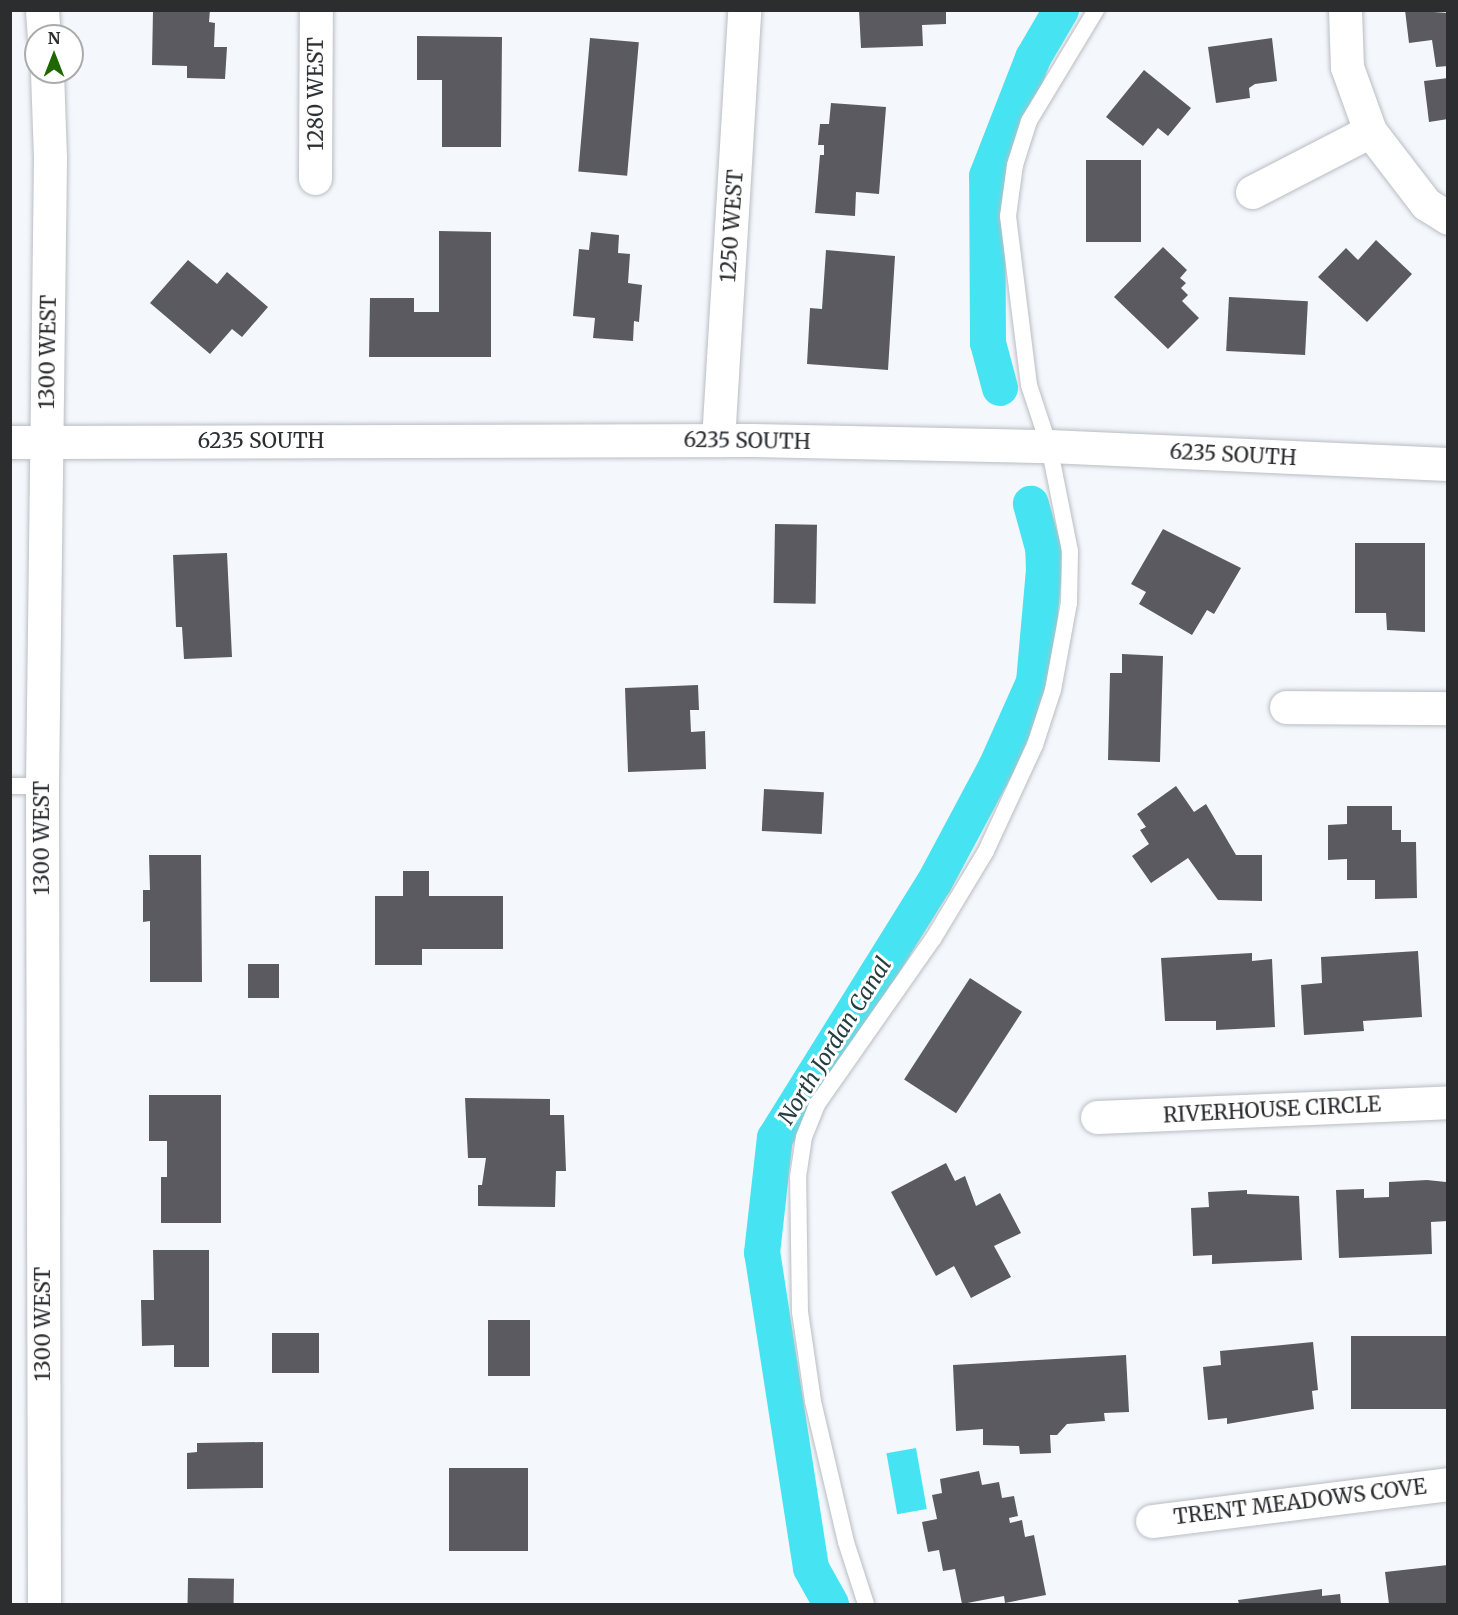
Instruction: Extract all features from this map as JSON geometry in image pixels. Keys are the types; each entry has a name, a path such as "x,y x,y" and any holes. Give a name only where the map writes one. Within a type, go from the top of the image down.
{"street":[{"name":"1280 WEST","path":"315,178 316,10"},
{"name":"1250 WEST","path":"718,441 744,10"},
{"path":"1344,10 1347,67 1371,131 1426,204 1448,218"},
{"name":"1300 WEST","path":"44,1605 42,786 47,442 47,84"},
{"path":"1252,192 1371,131"},
{"name":"6235 SOUTH","path":"10,442 718,441 1049,446 1448,464"},
{"path":"1286,707 1448,708"},
{"name":"RIVERHOUSE CIRCLE","path":"1097,1117 1448,1102"},
{"name":"TRENT MEADOWS COVE","path":"1152,1521 1448,1484"}],"lane":[{"path":"866,1605 846,1542 813,1401 800,1312 797,1206 803,1147 818,1103 933,939 986,851 1035,745 1064,646 1069,603 1066,520 1049,446 1029,385 1008,216 1015,165 1029,121 1096,10"},
{"path":"10,786 42,786"}],"water":[{"path":"916,1448 927,1509 897,1514 886,1453"}],"building":[{"path":"153,10 210,10 209,22 215,23 214,47 227,47 225,79 187,78 187,66 152,65"},
{"path":"859,10 946,10 946,24 922,25 923,46 861,48"},
{"path":"1405,10 1448,13 1448,66 1436,67 1432,40 1409,43"},
{"path":"417,36 502,37 501,147 442,147 442,80 417,80"},
{"path":"590,38 639,42 627,176 578,171"},
{"path":"1272,38 1277,81 1255,84 1249,88 1250,98 1216,103 1208,47"},
{"path":"1144,70 1191,108 1168,136 1158,128 1143,146 1106,117"},
{"path":"1448,78 1448,119 1429,122 1424,81"},
{"path":"831,103 886,107 879,194 856,192 855,216 815,213 820,155 824,155 824,145 818,145 820,124 829,124"},
{"path":"1086,160 1141,160 1141,242 1086,242"},
{"path":"439,231 491,232 491,357 369,357 370,298 414,298 414,312 439,312"},
{"path":"591,232 619,235 618,253 630,254 628,283 642,285 639,322 634,321 633,341 593,338 595,318 573,316 579,249 589,250"},
{"path":"1376,240 1412,274 1367,322 1318,277 1346,248 1358,260"},
{"path":"1163,247 1187,270 1180,278 1186,283 1181,288 1188,295 1182,301 1199,318 1168,349 1114,297"},
{"path":"826,250 895,256 888,370 807,364 810,308 822,309"},
{"path":"188,260 217,284 227,272 268,307 242,337 232,329 210,354 150,303"},
{"path":"1229,297 1308,301 1305,355 1226,351"},
{"path":"775,524 817,525 816,604 774,603"},
{"path":"1163,529 1241,568 1214,614 1207,610 1192,635 1139,604 1146,592 1131,584"},
{"path":"1355,543 1425,543 1425,632 1387,630 1386,613 1355,613"},
{"path":"227,553 232,657 184,659 182,627 176,627 173,555"},
{"path":"1122,654 1163,656 1160,762 1108,760 1110,673 1122,673"},
{"path":"698,685 699,710 690,710 691,732 705,731 706,769 628,772 625,688"},
{"path":"1176,786 1194,812 1206,804 1236,855 1262,855 1262,901 1218,900 1188,858 1151,883 1132,856 1149,844 1140,830 1146,827 1137,814"},
{"path":"764,789 824,792 822,834 762,831"},
{"path":"1347,806 1392,806 1392,830 1401,830 1401,842 1416,842 1417,898 1375,899 1375,880 1347,880 1347,859 1328,860 1328,825 1347,824"},
{"path":"149,855 201,855 202,982 150,982 150,921 143,922 143,890 150,890"},
{"path":"403,871 429,871 429,896 503,896 503,949 422,949 422,965 375,965 375,896 403,896"},
{"path":"1418,951 1422,1017 1363,1021 1364,1031 1304,1035 1301,985 1322,983 1321,957"},
{"path":"1252,953 1252,961 1272,959 1275,1027 1216,1030 1216,1021 1165,1021 1161,958"},
{"path":"248,964 279,964 279,998 248,998"},
{"path":"970,978 1022,1012 956,1113 904,1079"},
{"path":"149,1095 221,1095 221,1223 161,1223 161,1177 167,1177 167,1141 149,1141"},
{"path":"465,1098 550,1099 550,1115 564,1115 566,1171 556,1171 555,1207 478,1206 478,1185 482,1185 486,1158 468,1158"},
{"path":"946,1163 955,1181 965,1176 976,1206 1000,1193 1021,1233 994,1246 1011,1277 971,1298 954,1266 936,1276 891,1192"},
{"path":"1427,1180 1446,1182 1448,1221 1431,1222 1432,1254 1339,1258 1336,1190 1364,1189 1364,1198 1389,1197 1389,1182"},
{"path":"1247,1190 1247,1194 1299,1196 1302,1260 1212,1264 1212,1255 1193,1256 1191,1208 1209,1207 1208,1192"},
{"path":"153,1250 209,1250 209,1367 174,1367 174,1345 142,1346 141,1300 154,1300"},
{"path":"488,1320 530,1320 530,1376 488,1376"},
{"path":"272,1333 319,1333 319,1373 272,1373"},
{"path":"1351,1336 1448,1336 1448,1409 1351,1409"},
{"path":"1313,1342 1318,1390 1312,1391 1314,1409 1227,1424 1227,1418 1208,1420 1203,1367 1221,1365 1220,1351"},
{"path":"1126,1355 1129,1412 1104,1413 1105,1421 1067,1424 1057,1435 1050,1435 1051,1453 1020,1454 1019,1446 983,1445 983,1429 956,1431 953,1365"},
{"path":"263,1442 263,1488 187,1489 187,1453 197,1452 197,1443"},
{"path":"449,1468 528,1468 528,1551 449,1551"},
{"path":"979,1471 982,1485 999,1482 1002,1498 1014,1496 1018,1516 1009,1518 1010,1523 1022,1520 1025,1537 1034,1535 1046,1595 1005,1603 1004,1596 962,1604 955,1569 943,1571 939,1550 928,1552 922,1522 937,1519 932,1495 942,1493 940,1479"},
{"path":"1448,1565 1448,1604 1389,1604 1385,1572"},
{"path":"188,1578 234,1579 234,1604 188,1604"},
{"path":"1322,1589 1322,1596 1340,1594 1341,1604 1239,1604 1238,1600"}],"waterway":[{"name":"North Jordan Canal","path":"1000,388 988,343 987,176 1033,58 1061,10"},
{"name":"North Jordan Canal","path":"831,1604 811,1568 762,1253 775,1138 934,883 996,767 1034,682 1044,571 1043,548 1031,504"}]}
